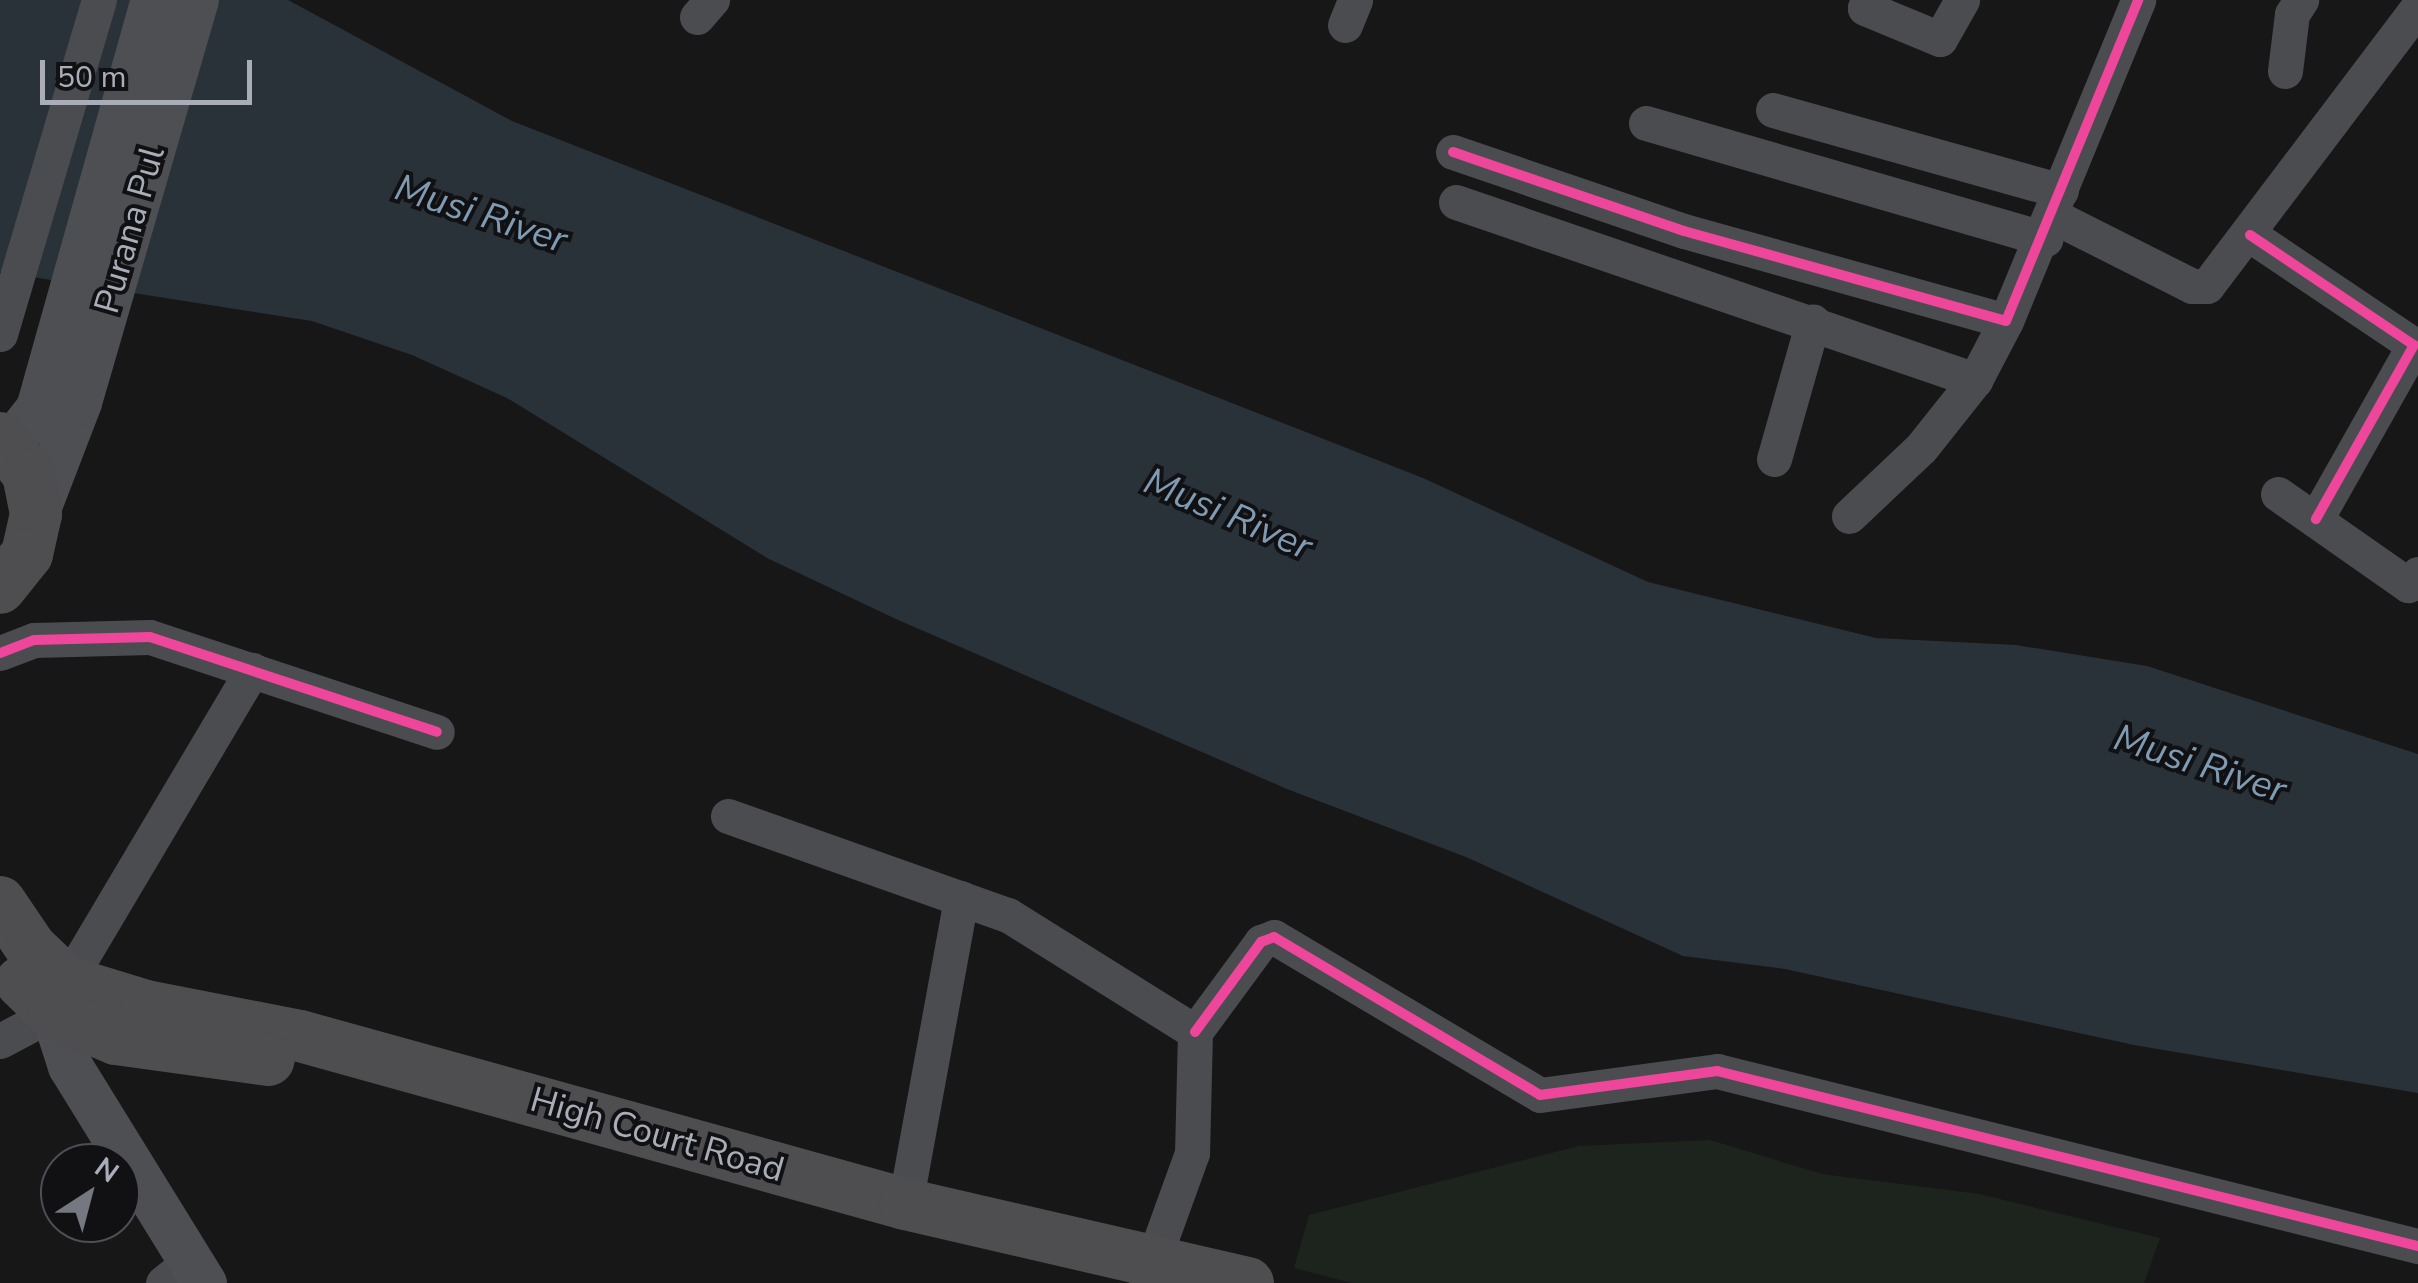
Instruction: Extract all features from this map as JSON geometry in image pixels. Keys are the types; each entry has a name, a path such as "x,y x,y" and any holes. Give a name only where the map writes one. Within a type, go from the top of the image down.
{"highway":[{"path":"1,587 26,554 36,514 28,474 5,441"},
{"path":"0,902 60,998"},
{"path":"0,959 60,998"},
{"name":"High Court Road","path":"60,998 146,1006 300,1036 1148,1275"},
{"name":"High Court Road","path":"60,998 116,1039 290,1064 898,1226 1148,1275 1248,1283"}],"main road":[{"name":"Purana Pul","path":"62,393 154,0"},
{"name":"Purana Pul","path":"62,393 196,0"},
{"path":"5,441 38,408 62,393"},
{"path":"36,514 62,393"},
{"path":"60,998 78,1080 185,1276"}],"street":[{"path":"0,334 99,0"},
{"path":"1869,0 1864,8 1940,39 1962,0"},
{"path":"1849,516 1920,448 1975,380 2006,321 2052,215 2138,0"},
{"path":"2285,72 2292,14 2301,0"},
{"path":"1773,110 2052,215 2192,286 2220,277 2418,6"},
{"path":"1646,123 2052,215"},
{"path":"1453,152 1684,232 2006,321"},
{"path":"1456,202 1813,321 1975,380"},
{"path":"2250,235 2414,346 2316,520"},
{"path":"1774,459 1813,321"},
{"path":"2278,494 2408,585 2418,574"},
{"path":"0,653 34,640 150,637 437,732"},
{"path":"0,1040 60,998 252,670"},
{"path":"728,816 1008,915 1196,1032"},
{"path":"904,1204 960,898"},
{"path":"1148,1275 1192,1152 1196,1032 1260,942 1274,937 1540,1095 1717,1071 2418,1246"}],"shaded area":[{"path":"1710,1140 1822,1174 1979,1194 2160,1238 2144,1283 1352,1283 1294,1268 1309,1215 1579,1146"}],"water":[{"name":"Musi River","path":"0,0 288,0 512,121 1423,478 1648,582 1876,638 2016,645 2147,666 2418,754 2418,1093 2134,1045 1785,969 1683,956 1466,857 1287,789 896,619 769,559 507,398 412,355 312,321 0,272"}],"cycle path":[{"path":"1453,152 1684,231 2006,321 2138,0"},
{"path":"2250,235 2414,345 2316,519"},
{"path":"0,653 34,640 150,637 437,732"},
{"path":"1195,1032 1261,942 1274,937 1540,1095 1717,1071 2418,1246"}]}
